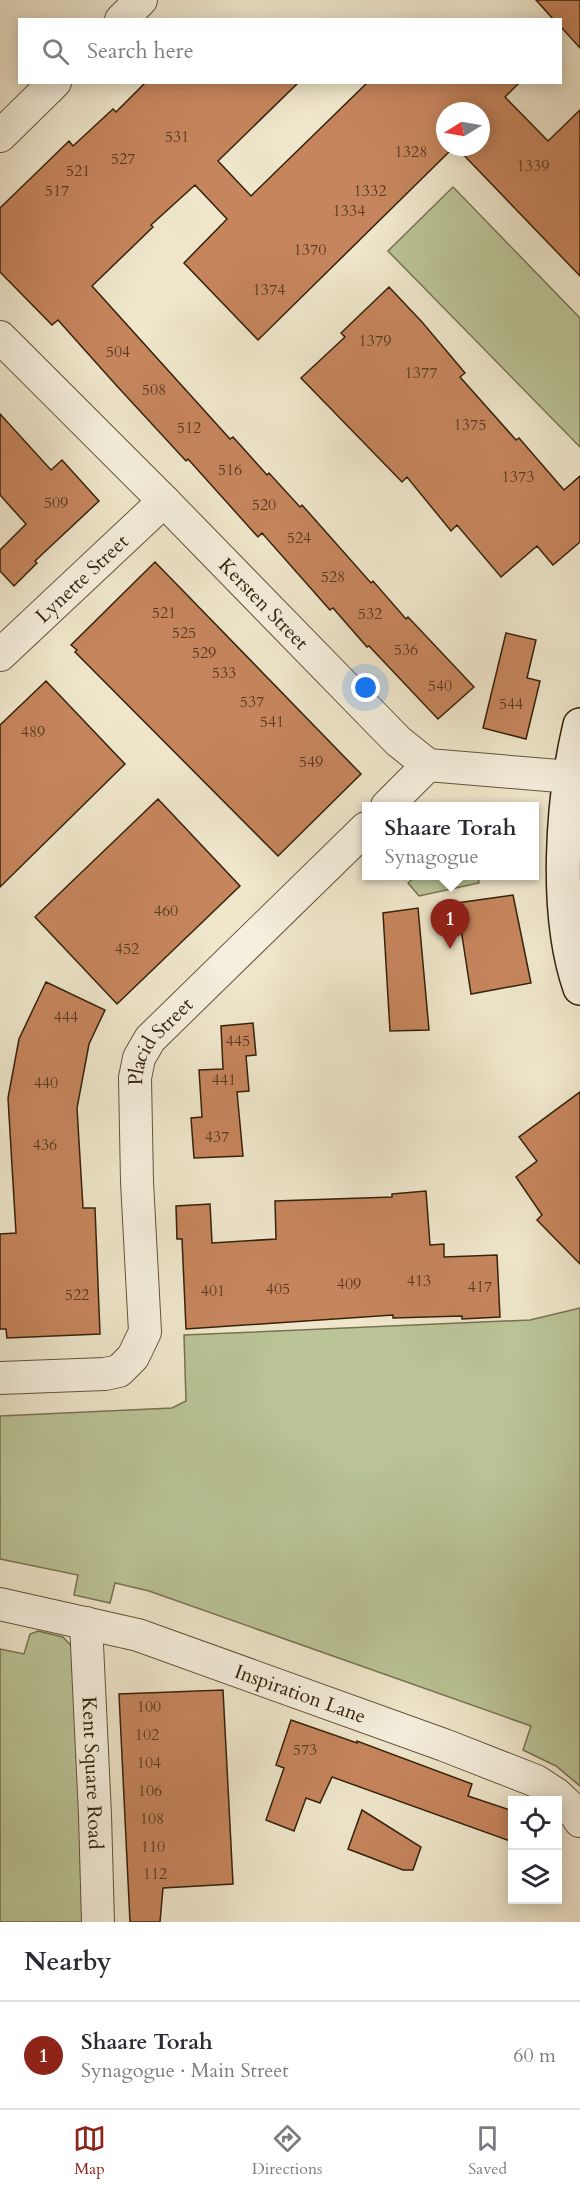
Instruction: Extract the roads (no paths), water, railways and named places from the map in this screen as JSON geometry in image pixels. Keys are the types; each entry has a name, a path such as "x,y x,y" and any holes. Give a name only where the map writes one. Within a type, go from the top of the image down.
{"street":[{"path":"123,18 141,0"},
{"path":"0,136 53,84"},
{"name":"Kersten Street","path":"0,337 398,741 428,765"},
{"name":"Lynette Street","path":"0,655 164,501"},
{"path":"580,725 568,808 564,899 570,952 580,988"},
{"path":"392,802 428,765 571,777"},
{"name":"Placid Street","path":"0,1378 105,1374 119,1371 134,1357 145,1332 137,1182 135,1078 139,1058 150,1039 362,832"},
{"name":"Inspiration Lane","path":"0,1605 138,1635 512,1770 536,1781 556,1794 572,1809 580,1821"},
{"name":"Kent Square Road","path":"86,1623 98,1922"}],"place":[{"name":"Shaare Torah","path":"450,949"}]}
